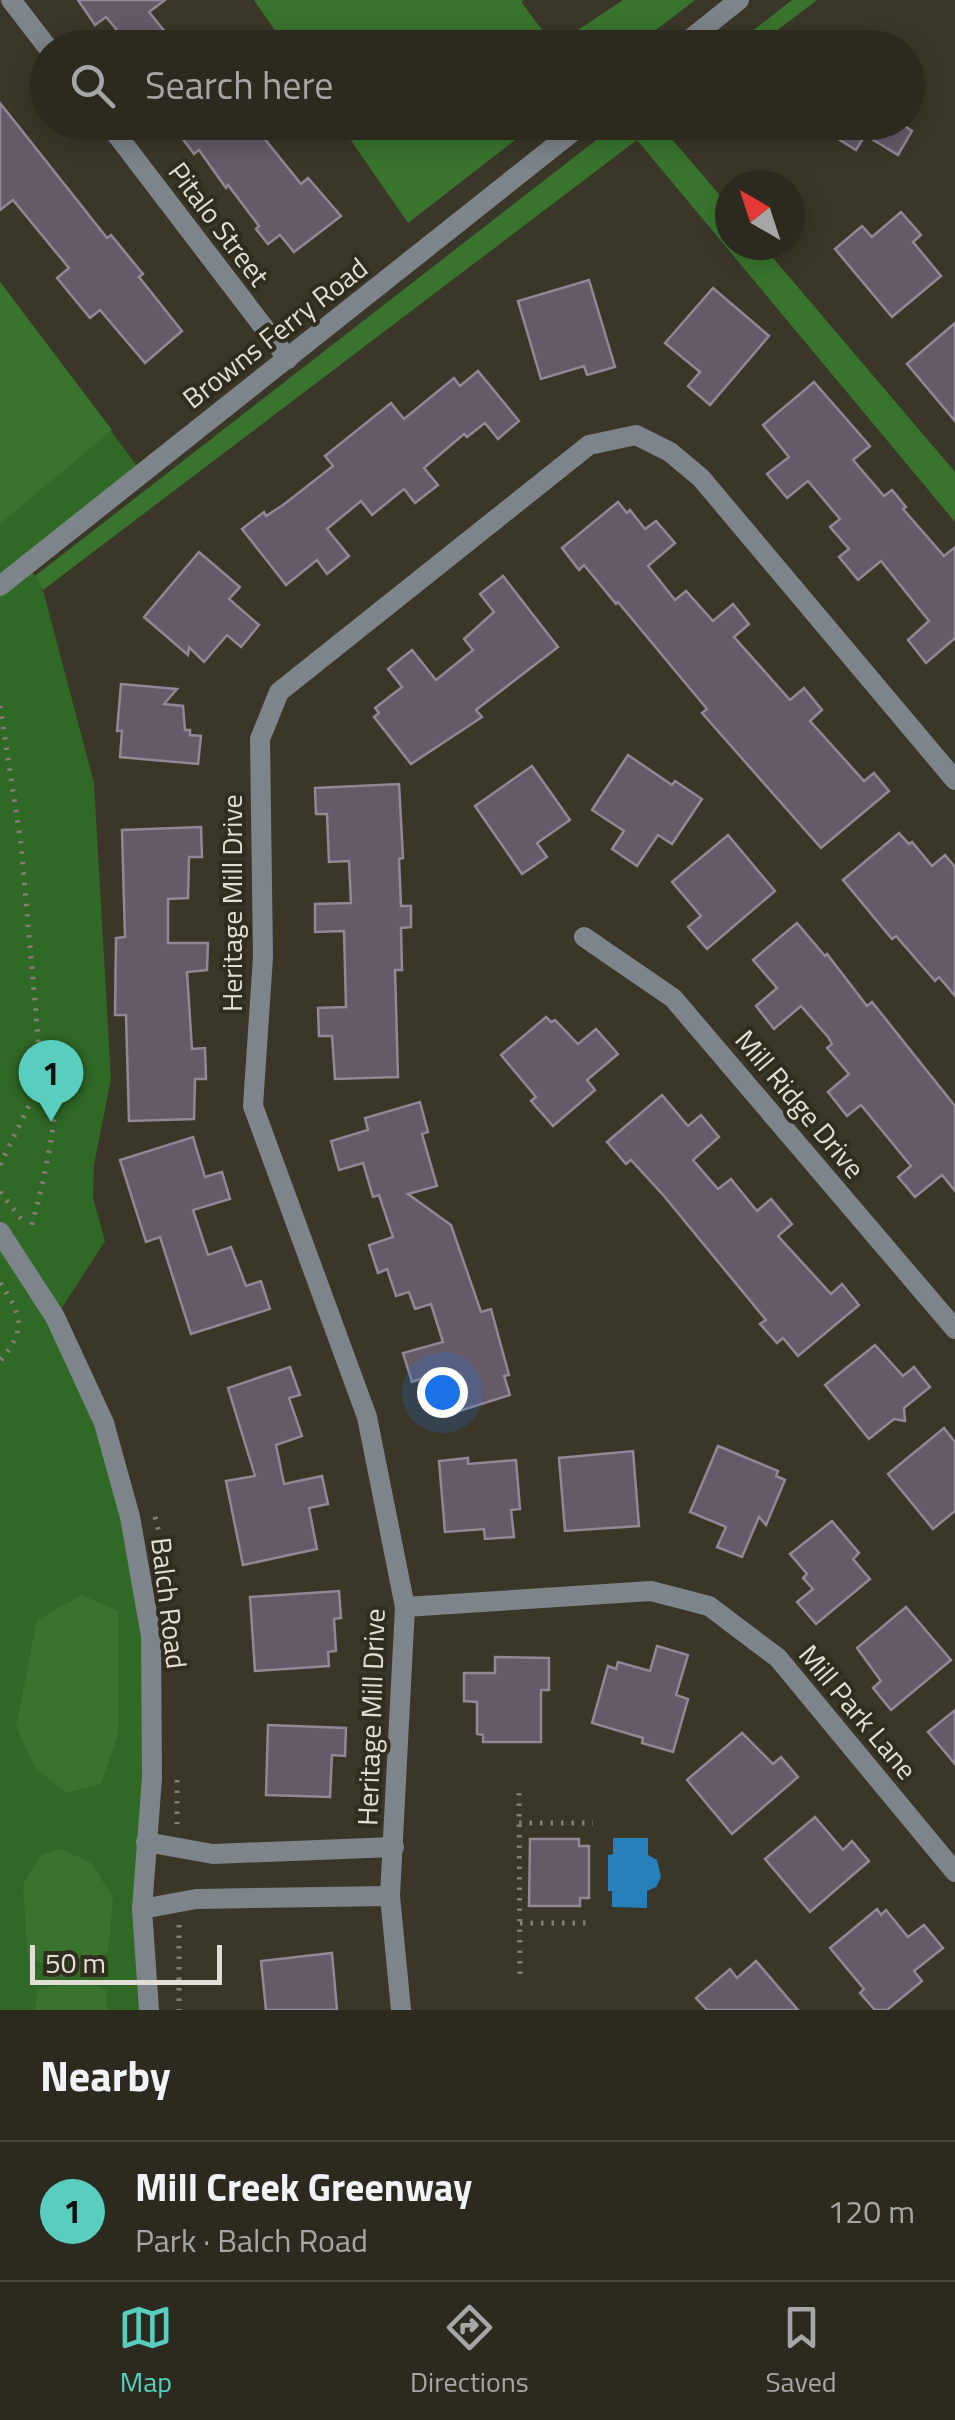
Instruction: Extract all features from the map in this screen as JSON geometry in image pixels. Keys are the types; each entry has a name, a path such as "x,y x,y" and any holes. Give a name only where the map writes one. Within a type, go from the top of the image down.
{"street":[{"path":"10,0 34,30"},
{"path":"702,30 739,0"},
{"name":"Pitalo Street","path":"121,140 288,359"},
{"name":"Browns Ferry Road","path":"0,586 562,140"},
{"name":"Heritage Mill Drive","path":"401,2010 390,1896 405,1606 368,1417 253,1106 262,957 260,739 279,692 588,445 636,435 670,452 701,478 955,780"},
{"name":"Mill Ridge Drive","path":"584,938 673,998 955,1329"},
{"name":"Balch Road","path":"2,1234 56,1317 104,1424 130,1517 151,1636 152,1778 142,1909 149,2010"},
{"name":"Mill Park Lane","path":"405,1606 651,1591 709,1606 778,1658 955,1872"},
{"path":"146,1842 213,1854 394,1846"},
{"path":"142,1909 196,1899 390,1896"}],"path":[{"path":"0,706 21,844 40,1060 38,1087 0,1165"},
{"path":"30,1232 56,1114 56,1088 40,1060"},
{"path":"0,1192 20,1216"},
{"path":"0,1283 17,1308 20,1330 0,1360"},
{"path":"519,1792 520,1979"},
{"path":"519,1823 593,1823"},
{"path":"179,1920 179,2010"},
{"path":"520,1923 593,1924"}],"green space":[{"path":"254,0 523,0 542,30 275,30"},
{"path":"623,0 695,0 656,30 578,30"},
{"path":"792,0 817,0 777,30 754,30"},
{"path":"351,140 515,140 408,223"},
{"path":"596,140 637,140 43,590 35,576"},
{"path":"637,140 673,140 715,190 715,234"},
{"path":"737,260 775,260 955,472 955,522"},
{"path":"0,282 143,474 28,564 43,590 94,783 111,1079 94,1165 93,1198 105,1241 56,1317 104,1423 151,1636 149,2010 0,2010"},
{"path":"0,282 112,430 0,524"},
{"path":"82,1595 118,1611 118,1734 101,1784 67,1793 36,1769 16,1727 37,1620"},
{"path":"60,1849 90,1862 113,1897 108,1953 46,1965 28,1958 23,1885 41,1855"},
{"path":"84,1979 106,1990 107,2010 35,2010 38,1990"}],"water":[{"path":"613,1838 648,1838 648,1855 657,1860 661,1877 656,1887 647,1891 647,1908 612,1907 608,1855 613,1854"}],"building":[{"path":"78,0 165,0 149,12 164,30 117,30 106,17 95,25"},
{"path":"0,103 107,238 111,235 143,274 139,277 182,331 145,363 100,310 90,318 57,278 69,268 13,200 0,210"},
{"path":"184,140 266,140 301,184 308,178 341,216 294,252 280,235 268,244 228,185 226,188 199,150 194,154"},
{"path":"840,140 862,140 856,150"},
{"path":"873,140 907,140 898,155"},
{"path":"901,212 921,235 913,242 941,276 892,317 835,249 862,226 872,237"},
{"path":"589,280 615,367 587,375 584,366 541,379 518,301"},
{"path":"713,288 769,336 710,405 688,386 700,372 665,343"},
{"path":"955,323 955,421 907,364"},
{"path":"478,371 519,421 498,439 485,423 467,437 464,434 424,468 438,485 415,503 404,489 372,515 361,501 327,529 349,556 327,574 317,560 286,585 242,529 264,512 266,516 283,505 333,466 325,456 391,403 404,419 454,378 460,386"},
{"path":"814,382 870,446 853,460 884,496 892,490 906,507 903,509 944,556 955,547 955,638 926,663 908,640 929,621 881,561 858,580 839,557 849,549 830,527 840,519 808,481 787,498 767,474 789,457 763,425"},
{"path":"618,502 645,529 656,521 675,543 648,566 675,600 686,591 713,621 733,604 749,624 734,637 790,700 804,688 822,710 810,721 864,781 874,773 889,791 821,848 702,713 707,709 618,602 584,565 579,570 562,548"},
{"path":"199,552 240,587 229,599 259,625 241,647 227,635 204,662 189,647 188,655 144,617"},
{"path":"503,576 558,647 476,710 482,717 411,764 374,717 379,713 375,708 402,687 388,669 412,650 436,680 473,650 464,639 494,612 480,594"},
{"path":"121,684 177,689 164,704 183,706 185,730 201,736 198,764 120,757 122,731 117,731"},
{"path":"628,755 672,785 675,781 702,799 672,844 658,835 637,866 612,849 624,831 592,810"},
{"path":"532,766 570,820 537,843 547,857 522,874 475,806"},
{"path":"399,784 401,906 411,906 411,927 401,928 402,970 395,970 398,1077 335,1079 332,1036 319,1036 318,1008 346,1007 344,931 315,932 315,904 351,903 349,861 329,862 327,814 316,814 315,788"},
{"path":"201,827 202,857 189,857 188,898 168,899 168,943 208,943 207,970 187,972 192,1049 205,1048 206,1079 195,1079 194,1119 129,1121 126,1015 115,1015 116,938 125,937 122,830"},
{"path":"899,833 932,866 945,855 955,867 955,996 939,977 935,981 896,936 892,939 843,880"},
{"path":"728,835 775,891 707,949 688,927 701,916 672,882"},
{"path":"797,923 867,1006 872,1002 955,1106 955,1191 942,1175 915,1197 898,1177 911,1166 861,1105 847,1116 828,1092 849,1074 827,1048 832,1044 828,1037 801,1006 774,1029 756,1006 777,988 753,960"},
{"path":"546,1017 551,1022 555,1020 578,1044 596,1029 618,1054 587,1080 595,1090 553,1126 531,1101 536,1097 501,1055"},
{"path":"662,1095 688,1126 701,1115 719,1137 693,1160 718,1189 731,1179 757,1211 771,1199 792,1224 778,1236 831,1294 842,1284 859,1305 798,1356 783,1338 777,1343 760,1324 766,1320 664,1196 631,1160 626,1164 607,1142"},
{"path":"420,1102 428,1132 422,1134 437,1186 408,1194 451,1225 481,1312 491,1309 509,1375 504,1376 510,1395 453,1413 451,1406 446,1407 436,1374 412,1382 403,1353 443,1342 431,1304 415,1309 409,1292 396,1296 387,1269 378,1273 369,1245 393,1237 379,1195 373,1197 363,1163 339,1170 331,1141 368,1130 365,1118"},
{"path":"193,1137 205,1177 222,1172 230,1199 193,1210 208,1255 231,1247 246,1286 261,1281 270,1309 191,1334 160,1237 146,1242 120,1160"},
{"path":"875,1345 903,1376 914,1367 930,1387 904,1408 905,1421 894,1419 869,1439 825,1385"},
{"path":"290,1367 300,1395 289,1398 302,1436 276,1445 284,1484 322,1476 328,1504 309,1508 317,1549 243,1565 226,1481 255,1476 228,1388"},
{"path":"944,1428 955,1442 955,1511 933,1529 888,1474"},
{"path":"718,1446 778,1471 776,1476 785,1480 766,1525 759,1517 742,1557 717,1547 726,1527 690,1512"},
{"path":"633,1451 639,1526 565,1531 559,1458"},
{"path":"468,1458 468,1464 516,1460 520,1509 511,1510 514,1537 485,1539 484,1529 445,1532 439,1461"},
{"path":"832,1521 859,1553 853,1559 870,1579 816,1624 797,1602 813,1589 803,1578 807,1574 790,1554"},
{"path":"339,1591 341,1618 334,1619 336,1651 328,1652 329,1666 255,1671 250,1597"},
{"path":"906,1607 951,1660 891,1710 873,1688 881,1681 857,1648"},
{"path":"657,1646 688,1655 676,1695 688,1699 673,1752 642,1743 643,1738 592,1723 608,1666 616,1669 618,1662 650,1671"},
{"path":"495,1657 549,1658 549,1690 541,1690 541,1742 483,1742 483,1735 477,1734 477,1702 464,1701 464,1673 495,1673"},
{"path":"955,1710 955,1764 928,1732"},
{"path":"268,1725 346,1728 345,1756 332,1755 330,1797 266,1795"},
{"path":"742,1733 773,1764 781,1757 798,1777 732,1834 687,1780"},
{"path":"815,1817 843,1850 852,1841 869,1861 810,1912 765,1859"},
{"path":"530,1839 579,1839 579,1846 589,1846 589,1898 580,1898 580,1906 529,1906"},
{"path":"877,1909 881,1915 886,1910 908,1937 924,1925 943,1948 914,1971 922,1981 887,2010 875,2010 860,1993 864,1989 830,1948"},
{"path":"332,1953 337,2010 266,2010 261,1961"},
{"path":"756,1961 798,2010 707,2010 696,1998 730,1969 737,1978"}],"place":[{"name":"Mill Creek Greenway","path":"51,1122"}]}
